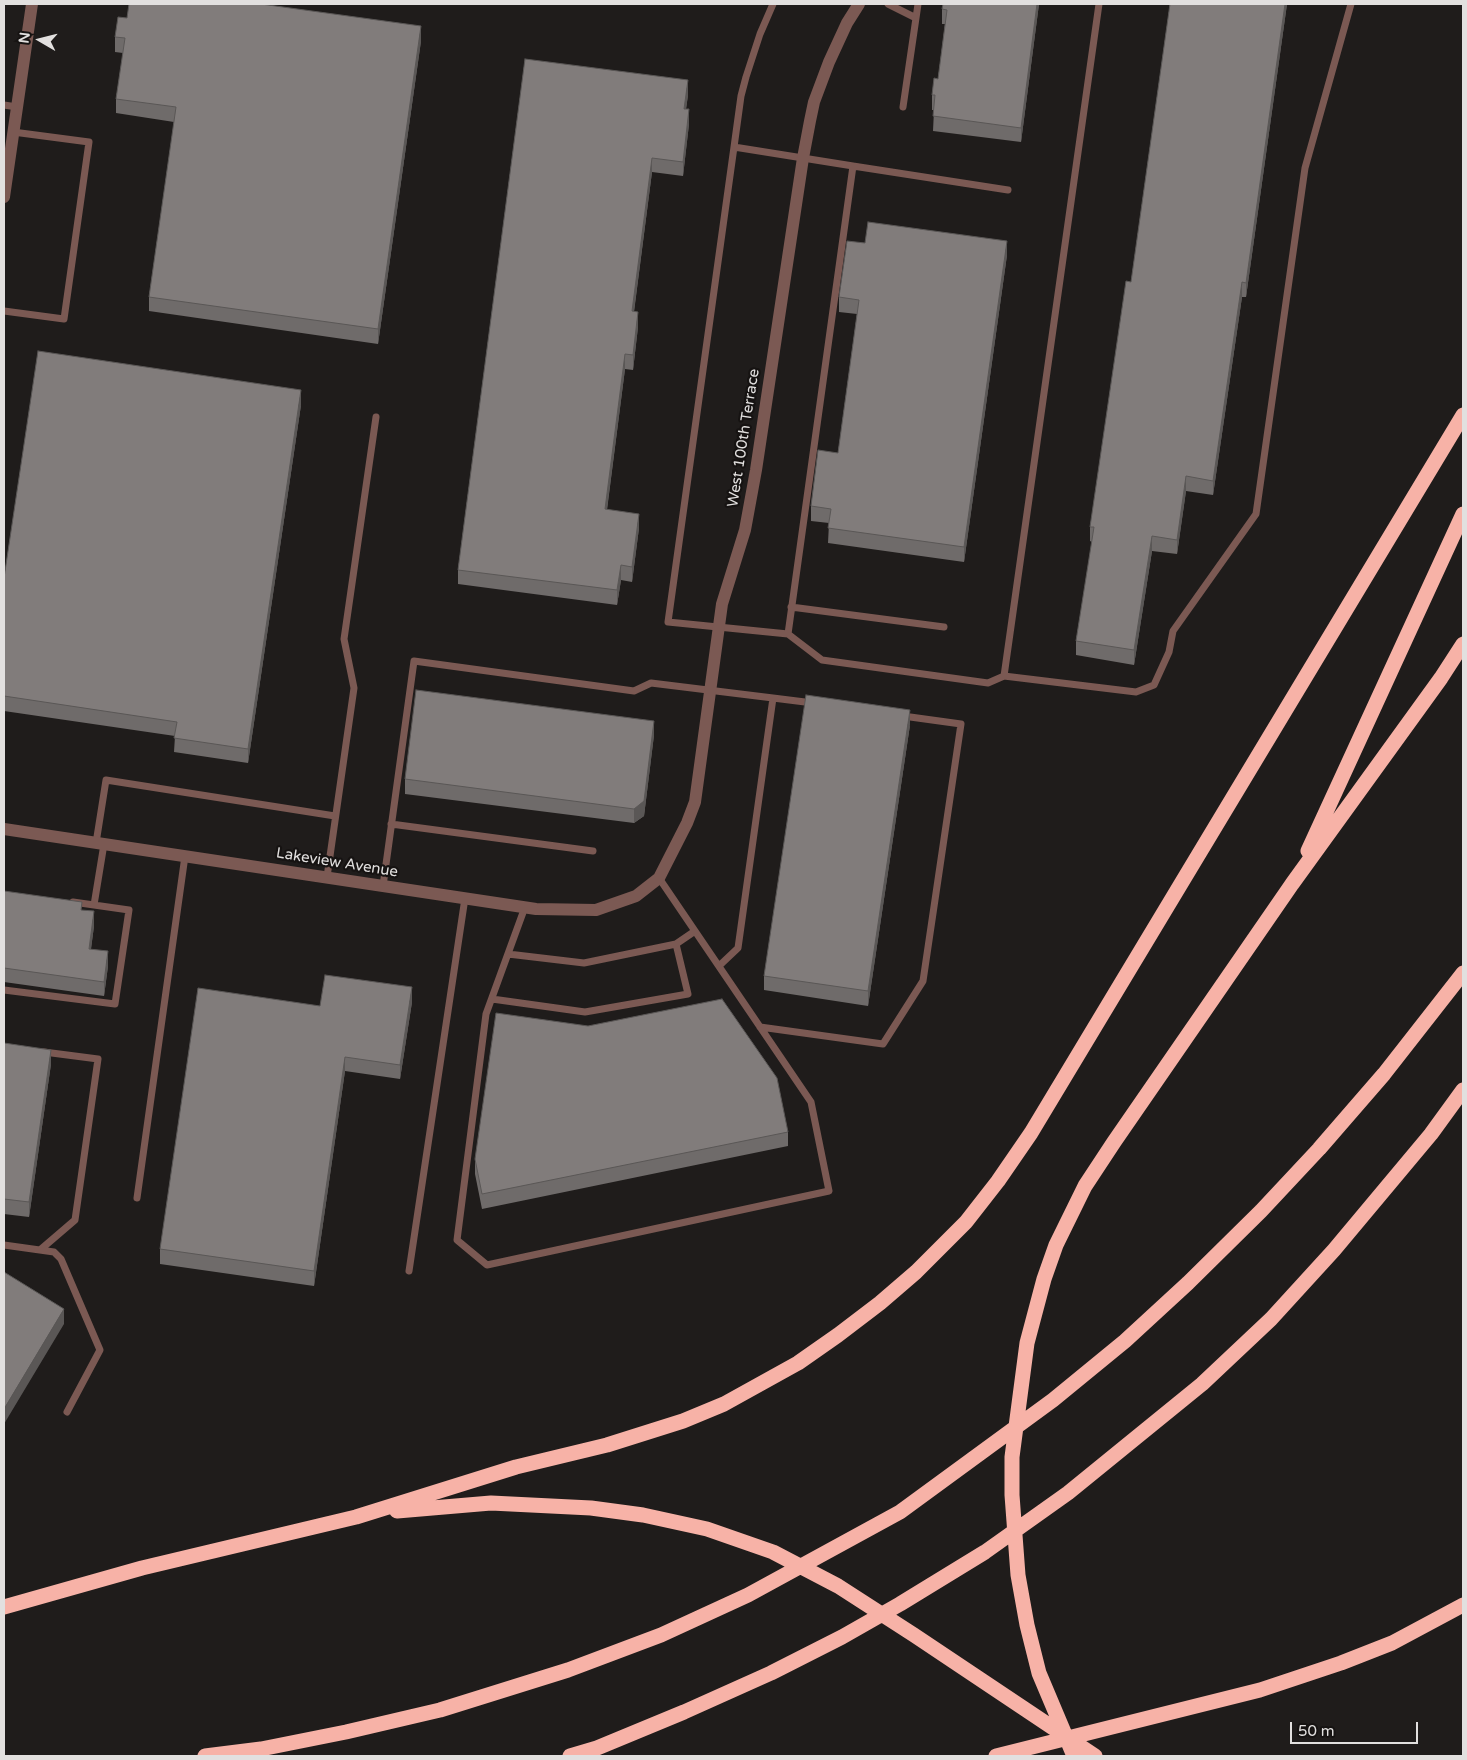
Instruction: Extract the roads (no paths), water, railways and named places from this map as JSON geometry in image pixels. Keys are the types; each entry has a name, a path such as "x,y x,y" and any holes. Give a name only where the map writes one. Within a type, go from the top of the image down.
{"highway":[{"path":"4,1607 142,1568 356,1517 516,1467 647,1434 683,1422 724,1404 798,1363 880,1304 939,1250 966,1222 1031,1133 1463,415"},
{"path":"1292,884 1463,514"},
{"path":"1074,1756 1039,1673 1027,1625 1018,1575 1012,1495 1012,1457 1027,1343 1044,1279 1056,1244 1085,1186 1114,1142 1292,884 1441,678 1463,644"},
{"path":"206,1756 261,1749 356,1730 440,1710 568,1670 661,1635 748,1595 900,1512 1053,1400 1125,1341 1228,1244 1306,1163 1384,1074 1463,973"},
{"path":"570,1756 597,1748 771,1674 842,1637 985,1552 1068,1493 1202,1384 1271,1319 1334,1250 1431,1134 1463,1090"},
{"path":"356,1517 424,1508 491,1503 591,1508 643,1515 707,1529 773,1552 838,1586 914,1634 1095,1756"},
{"path":"996,1756 1260,1690 1341,1663 1392,1643 1463,1605"}],"street":[{"path":"4,197 32,4"},
{"name":"West 100th Terrace","path":"659,878 687,823 695,802 719,628 726,589 745,530 756,470 802,158 810,121 823,78 837,43 859,4"},
{"name":"Lakeview Avenue","path":"4,829 525,907 596,910 636,896 659,878"}],"lane":[{"path":"774,4 750,62 741,96 668,622 788,634 822,660 988,683 1004,676 1136,692 1154,685 1169,652 1173,631 1256,514 1305,168 1351,4"},
{"path":"888,4 916,18"},
{"path":"903,107 918,4"},
{"path":"1004,676 1099,4"},
{"path":"4,105 17,107"},
{"path":"4,311 64,319 89,142 13,132"},
{"path":"734,148 1008,190"},
{"path":"788,634 854,166"},
{"path":"326,877 354,688 344,639 376,417"},
{"path":"791,607 944,627"},
{"path":"383,886 414,661 634,690 650,683 710,689 823,705"},
{"path":"719,966 738,948 773,698"},
{"path":"760,1027 883,1044 923,981 961,724 892,714"},
{"path":"94,905 106,780 336,816"},
{"path":"391,824 593,852"},
{"path":"137,1198 185,856"},
{"path":"525,907 486,1014 457,1240 487,1265 829,1191 811,1102 659,878"},
{"path":"409,1271 465,898"},
{"path":"4,990 115,1004 129,910 67,902"},
{"path":"508,954 584,962 676,944 695,931"},
{"path":"492,999 585,1012 688,994 676,944"},
{"path":"32,1050 98,1059 74,1220 40,1250"},
{"path":"4,1245 54,1252 61,1259 100,1350 67,1412"}]}
